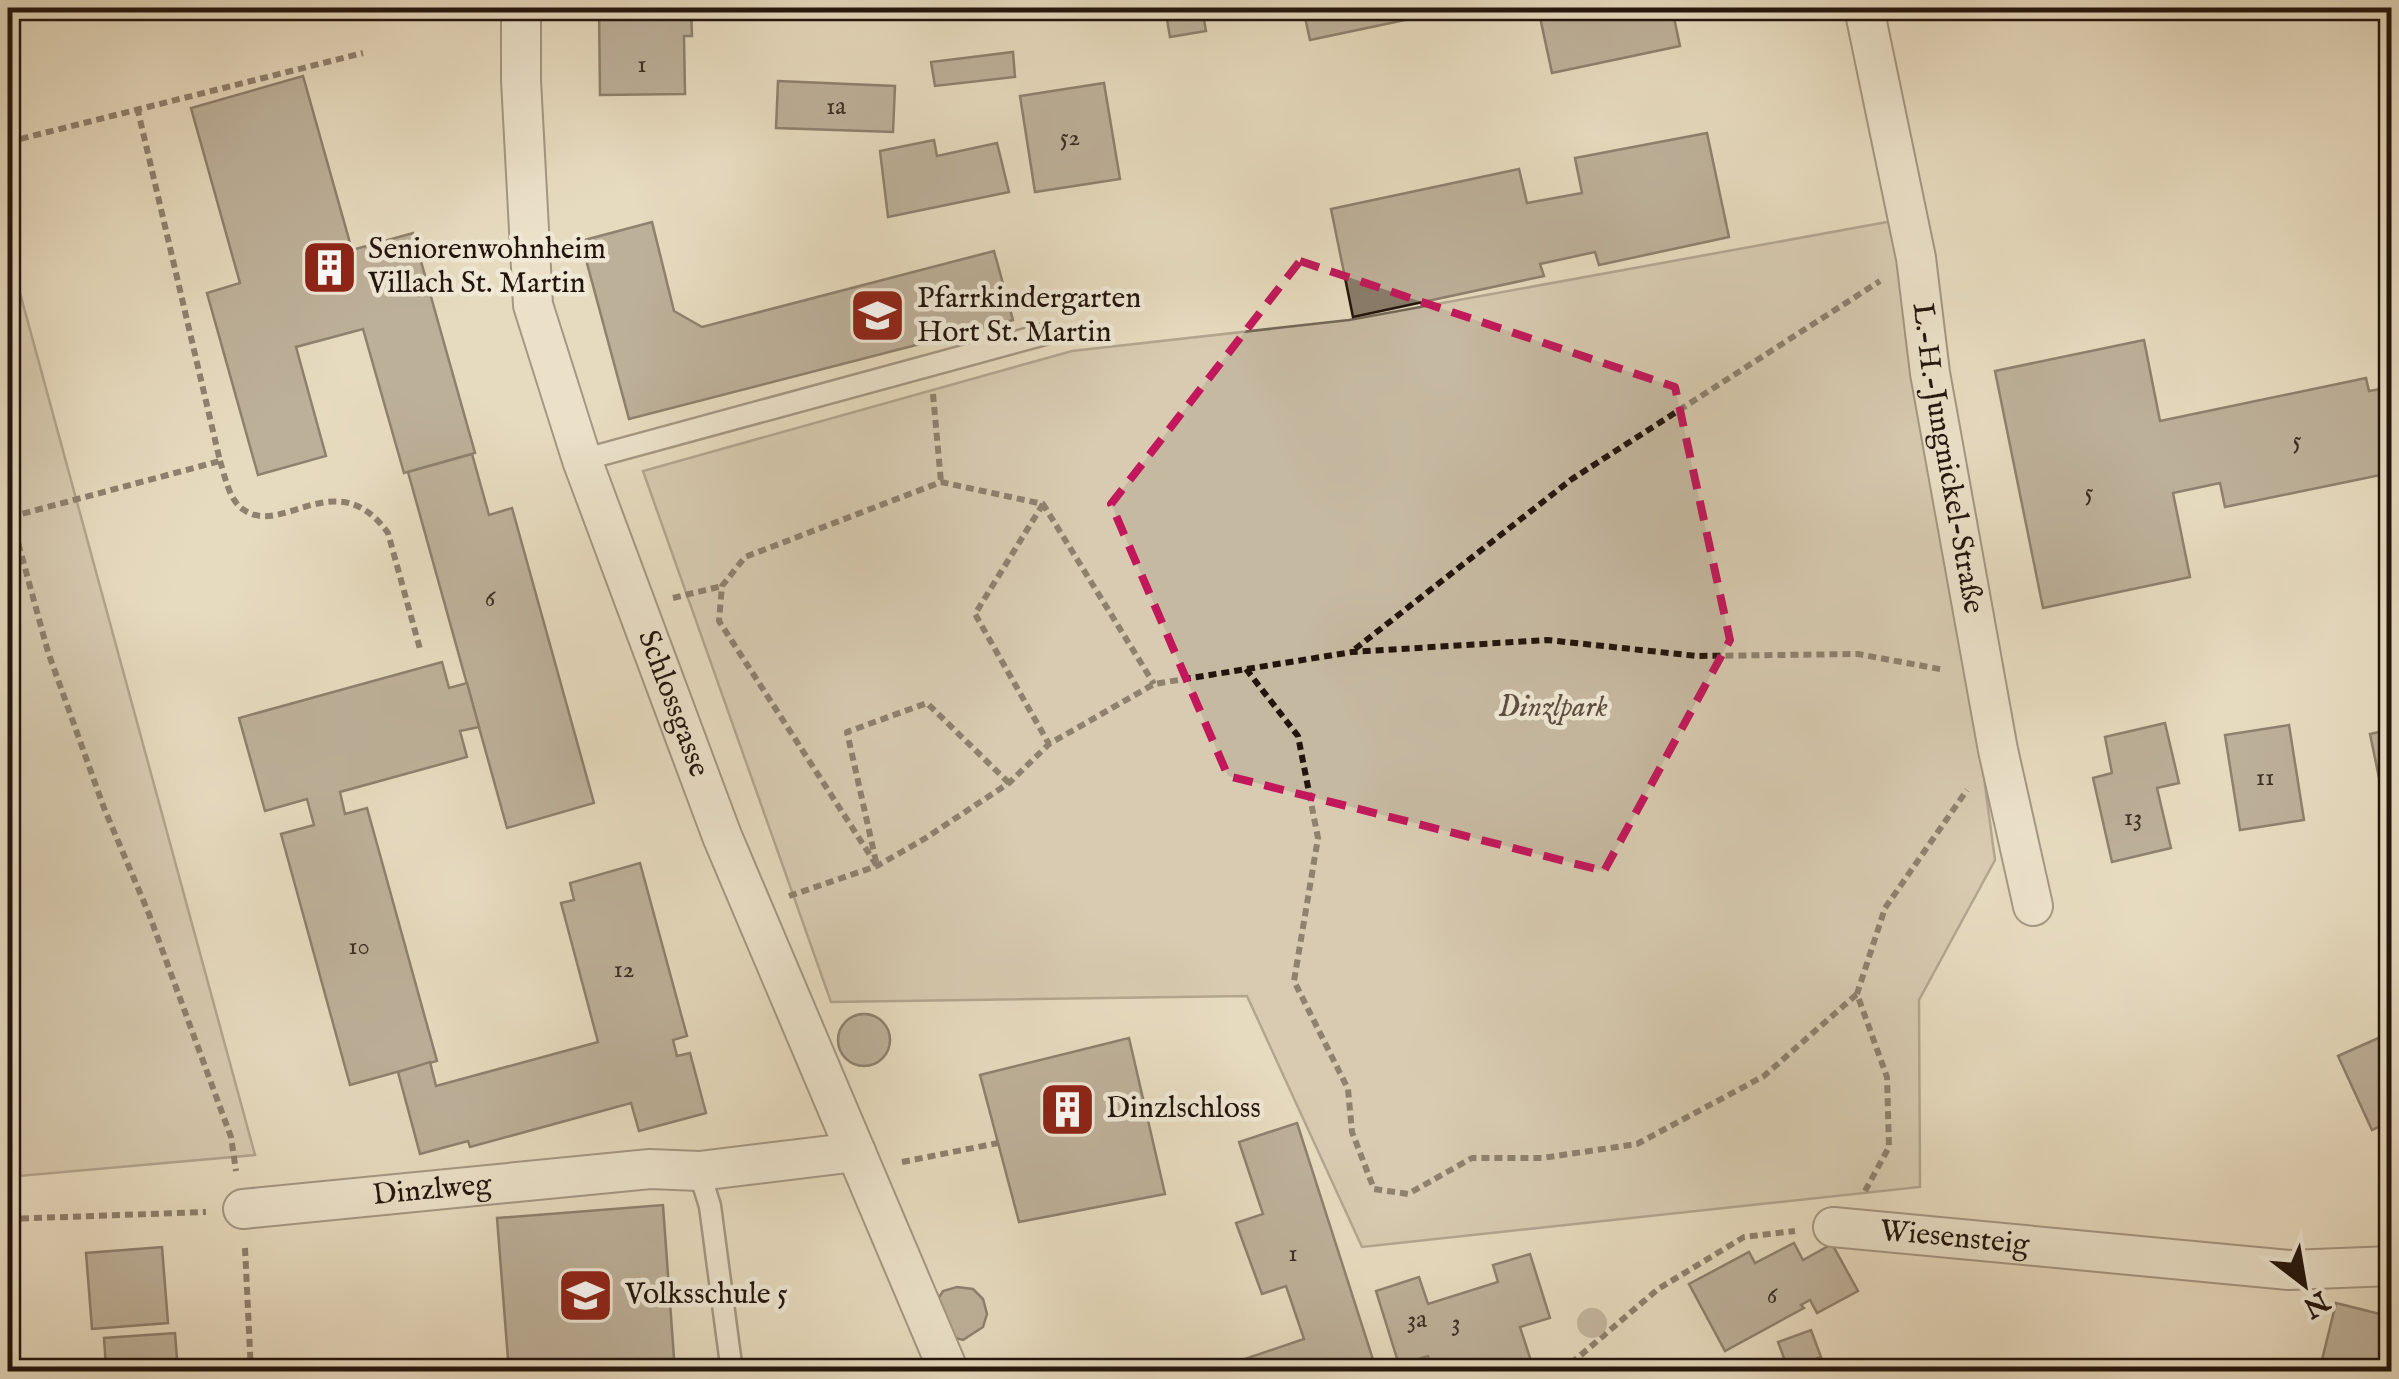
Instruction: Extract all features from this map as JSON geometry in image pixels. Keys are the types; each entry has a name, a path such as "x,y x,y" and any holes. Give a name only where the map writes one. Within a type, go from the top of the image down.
{"street":[{"name":"Schlossgasse","path":"521,8 532,305 582,460 722,836 874,1158 949,1372"},
{"name":"L.-H.-Jungnickel-Straße","path":"1864,8 1916,258 1930,374 1998,750 2033,906"},
{"name":"Dinzlweg","path":"243,1209 650,1169 700,1171 874,1158"},
{"name":"Wiesensteig","path":"1833,1228 2289,1270 2392,1266"}],"lane":[{"path":"582,460 1045,334"},
{"path":"700,1171 710,1206 732,1372"}],"path":[{"path":"8,10 20,8"},
{"path":"8,142 363,53"},
{"path":"138,111 220,461 232,496 244,510 262,516 350,502 378,518 388,534 420,649"},
{"path":"1352,652 1572,479 1916,258"},
{"path":"930,367 941,482"},
{"path":"10,517 220,461"},
{"path":"878,866 718,621 722,586 745,558 941,482 1043,504 1154,684"},
{"path":"1043,504 975,614 1049,744"},
{"path":"8,506 61,686 231,1137 243,1209 250,1372"},
{"path":"678,616 672,598 722,586"},
{"path":"784,898 878,866 1009,783 1049,744 1154,684 1352,652 1547,640 1697,656 1858,654 1986,678"},
{"path":"1246,668 1298,736 1318,838 1294,981 1348,1089 1352,1132 1374,1189 1408,1194 1472,1158 1542,1158 1637,1144 1764,1076 1857,994 1885,908 1954,806 1998,750"},
{"path":"878,866 846,732 927,703 1009,783"},
{"path":"1561,1372 1658,1289 1744,1237 1833,1228 1859,1202 1890,1147 1887,1077 1857,994"},
{"path":"874,1158 998,1143"},
{"path":"8,1218 243,1209"}],"highlighted area":[{"path":"1300,261 1675,387 1730,640 1604,871 1228,776 1111,504"}],"green space":[{"name":"Dinzlpark","path":"1909,218 1995,860 1919,1000 1920,1187 1362,1247 1247,996 831,1002 643,471 1072,351 1349,320"},
{"path":"8,249 255,1155 8,1177"}],"building":[{"path":"599,8 691,8 692,36 684,36 685,94 600,95"},
{"path":"1165,8 1202,8 1206,31 1170,37"},
{"path":"1303,8 1462,8 1310,40"},
{"path":"1538,8 1672,8 1680,46 1552,73"},
{"path":"1013,52 1015,77 935,86 931,62"},
{"name":"Seniorenwohnheim Villach St. Martin","path":"303,76 352,250 413,233 475,453 404,473 363,329 296,347 326,456 258,475 207,293 240,283 191,108"},
{"path":"778,81 895,86 893,132 776,128"},
{"path":"1104,83 1120,179 1035,192 1020,96"},
{"path":"1707,133 1729,237 1599,265 1595,252 1540,264 1544,276 1353,317 1331,209 1519,169 1527,203 1582,193 1575,158"},
{"path":"934,140 937,156 997,143 1009,192 888,217 880,151"},
{"name":"Pfarrkindergarten Hort St. Martin","path":"652,222 674,311 702,327 994,251 1013,320 629,419 581,241"},
{"path":"2144,340 2160,421 2366,378 2369,391 2392,387 2392,454 2387,455 2390,473 2225,507 2220,483 2173,493 2190,577 2043,608 1995,371"},
{"path":"472,454 489,515 512,508 594,803 507,828 408,472"},
{"path":"442,662 449,688 467,683 479,727 460,731 467,757 340,792 345,814 367,808 437,1061 350,1085 281,834 314,825 307,799 265,811 239,718"},
{"path":"2165,723 2179,783 2157,788 2171,848 2112,862 2093,778 2112,773 2105,737"},
{"path":"2289,725 2304,820 2240,830 2225,735"},
{"path":"2392,729 2392,841 2370,734"},
{"path":"640,863 687,1036 673,1040 677,1056 690,1053 706,1113 639,1131 631,1103 470,1147 468,1141 420,1154 398,1072 430,1062 436,1086 598,1042 561,903 574,900 570,883"},
{"path":"864,1014 883,1021 890,1040 883,1059 864,1066 845,1059 838,1040 845,1021"},
{"path":"2392,1032 2392,1121 2372,1130 2338,1056"},
{"name":"Dinzlschloss","path":"1129,1038 1165,1194 1019,1222 980,1075"},
{"path":"1297,1123 1377,1372 1229,1372 1227,1365 1304,1339 1286,1286 1262,1294 1236,1223 1263,1214 1239,1142"},
{"name":"Volksschule 5","path":"663,1205 675,1372 509,1372 497,1218"},
{"path":"1794,1243 1803,1260 1832,1244 1858,1291 1817,1313 1810,1300 1801,1305 1804,1308 1725,1351 1689,1284 1749,1252 1755,1263"},
{"path":"162,1247 168,1323 92,1329 86,1253"},
{"path":"1530,1254 1550,1318 1520,1327 1532,1364 1508,1372 1433,1372 1428,1356 1399,1365 1376,1291 1419,1277 1428,1304 1498,1282 1493,1265"},
{"path":"957,1287 973,1289 983,1299 987,1314 983,1327 963,1340 944,1335 936,1302 943,1291"},
{"path":"2336,1303 2392,1317 2392,1372 2319,1372"},
{"path":"1811,1330 1821,1357 1788,1369 1778,1342"},
{"path":"175,1333 178,1372 65,1372 106,1368 104,1338"}],"place":[{"name":"Seniorenwohnheim Villach St. Martin","path":"329,267"},
{"name":"Pfarrkindergarten Hort St. Martin","path":"878,316"},
{"name":"Dinzlschloss","path":"1067,1109"},
{"name":"Volksschule 5","path":"586,1295"}]}
